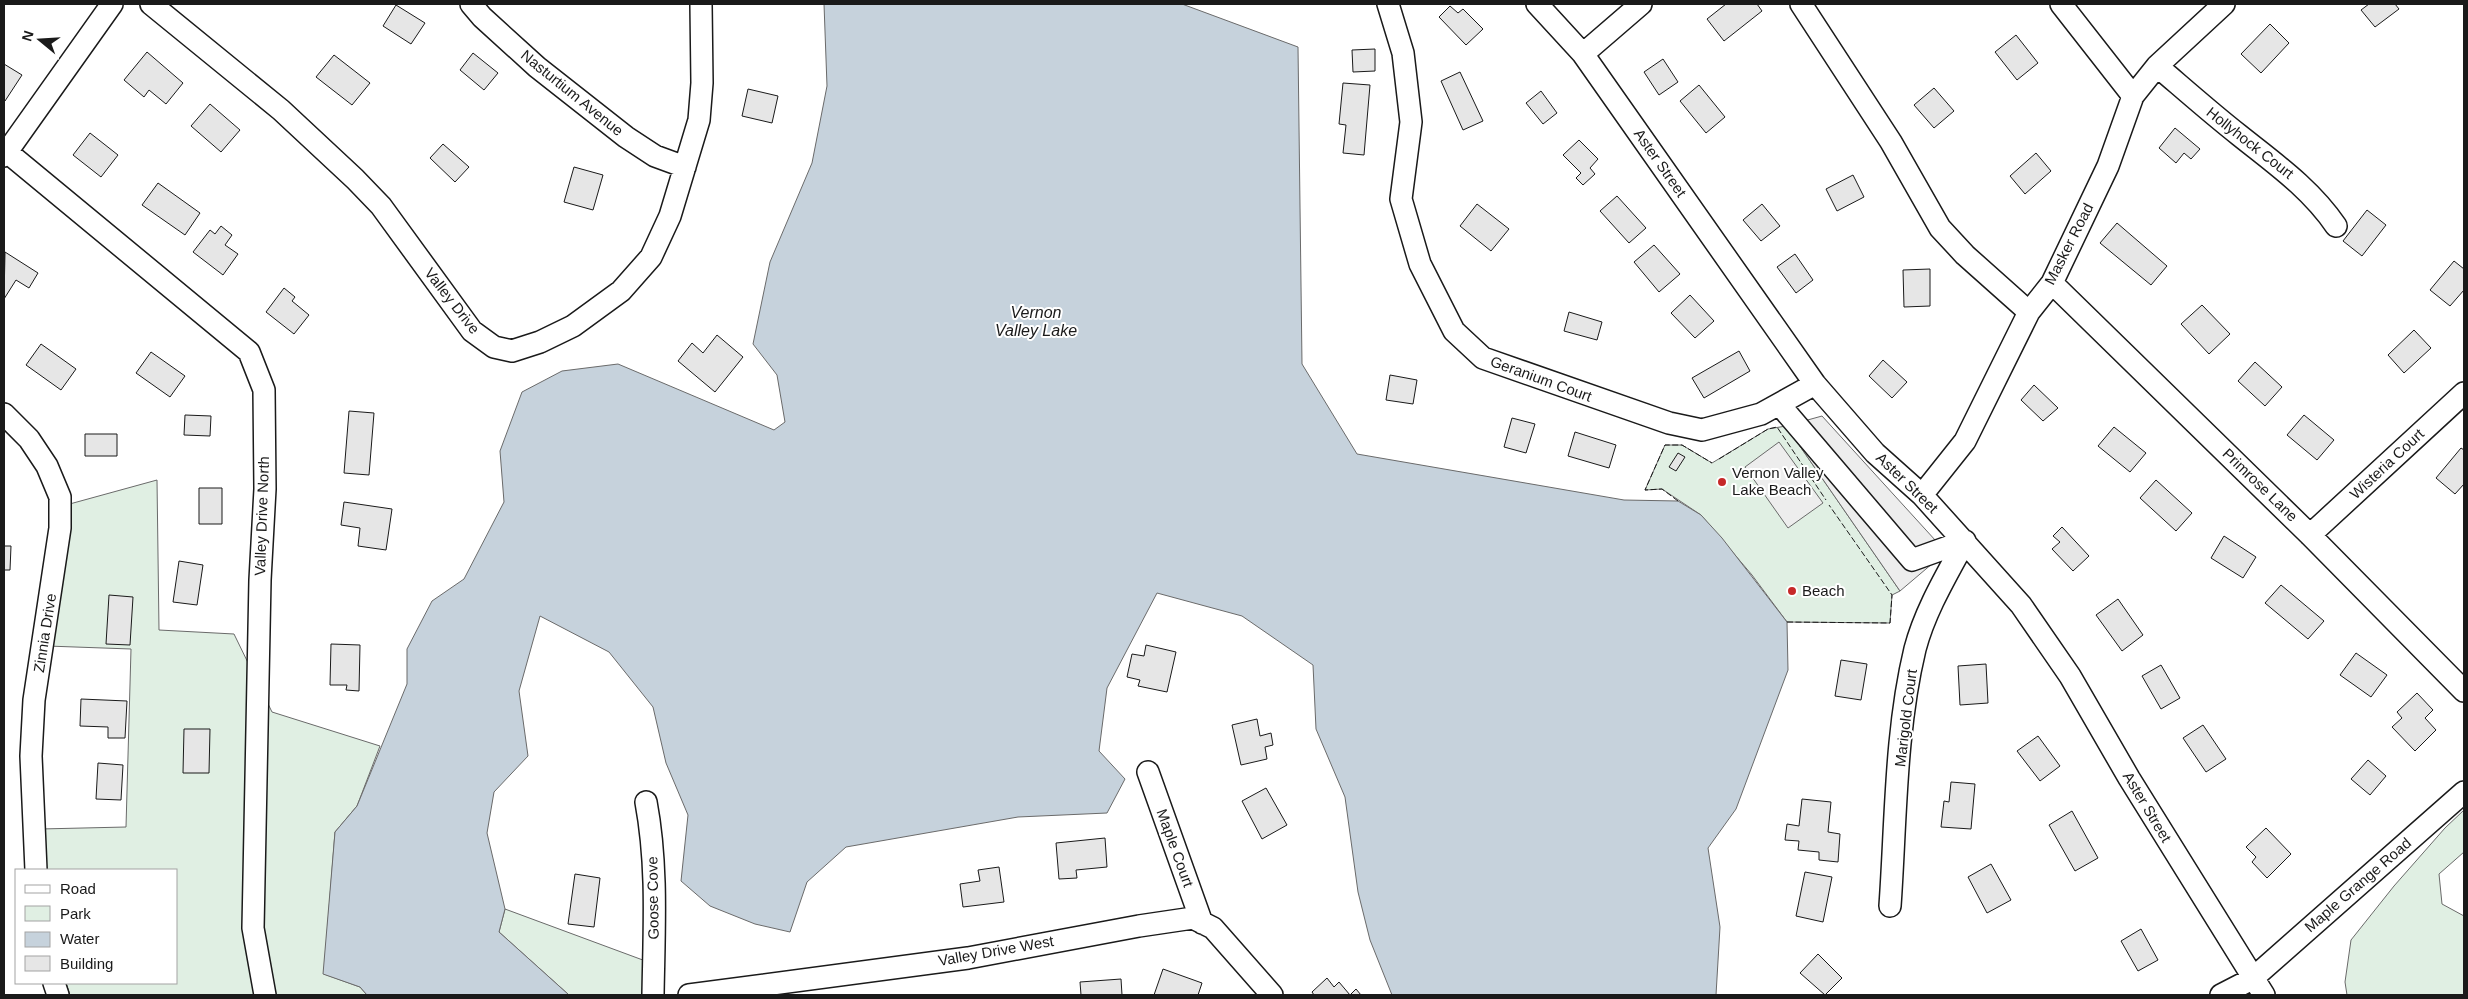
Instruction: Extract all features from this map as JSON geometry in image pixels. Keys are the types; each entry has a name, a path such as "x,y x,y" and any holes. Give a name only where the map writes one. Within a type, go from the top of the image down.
{"street":[{"path":"5,154 112,4"},
{"name":"Valley Drive","path":"151,4 280,110 381,206 472,331 494,347 512,351 540,342 573,326 621,292 651,257 670,216 699,120 702,82 701,4"},
{"name":"Nasturtium Avenue","path":"471,4 482,17 537,67 626,137 655,156 685,167"},
{"name":"Geranium Court","path":"1388,4 1403,53 1412,122 1401,199 1420,264 1454,330 1483,358 1669,423 1702,430 1760,414 1815,384"},
{"name":"Aster Street","path":"1537,4 1583,54 1815,384 1875,453 1922,495 2021,605 2070,676 2129,778 2258,987"},
{"path":"1583,54 1641,4"},
{"path":"1801,4 1891,142 1940,228 1965,255 2028,312"},
{"path":"2061,4 2133,96"},
{"name":"Masker Road","path":"1922,495 1964,441 2028,312 2052,283 2108,166 2133,96 2157,66 2224,4"},
{"name":"Hollyhock Court","path":"2157,66 2214,115 2298,181 2320,203 2336,226"},
{"name":"Valley Drive North","path":"5,154 249,352 264,390 265,489 260,580 253,928 265,995"},
{"name":"Primrose Lane","path":"2052,283 2310,535 2464,691"},
{"name":"Wisteria Court","path":"2310,535 2464,393"},
{"path":"1780,404 1912,560 1965,541"},
{"name":"Zinnia Drive","path":"4,414 29,439 47,466 60,497 60,528 34,709 31,756 36,869"},
{"name":"Marigold Court","path":"1890,906 1902,732 1916,648 1933,600 1965,541"},
{"name":"Maple Court","path":"1148,772 1202,923"},
{"name":"Maple Grange Road","path":"2221,995 2258,987 2464,792"},
{"name":"Goose Cove","path":"646,802 650,823 654,875 653,995"},
{"name":"Valley Drive West","path":"689,995 968,958 1139,926 1193,918 1202,923"},
{"path":"1202,923 1213,928 1272,995"}],"green space":[{"path":"1786,426 1900,591 1892,595 1890,623 1787,622 1752,575 1701,515 1662,489 1645,490 1665,445 1682,445 1712,463 1768,429"},
{"path":"157,480 159,630 234,634 272,712 380,746 357,806 335,832 324,974 360,987 367,995 70,995 66,984 178,984 178,869 42,869 40,829 126,827 131,649 47,646 66,505"},
{"path":"2464,810 2464,852 2439,874 2442,904 2464,916 2464,995 2347,995 2345,982 2351,940 2394,886 2445,828"},
{"path":"505,909 659,966 655,995 569,995 499,932"}],"shaded area":[{"path":"1822,416 1946,552 1900,591 1786,426"},
{"path":"1779,442 1823,503 1788,528 1745,467"}],"water":[{"name":"Vernon Valley Lake","path":"824,4 1182,4 1298,47 1302,364 1357,454 1624,500 1678,501 1701,515 1722,538 1787,622 1788,670 1736,809 1708,848 1720,927 1716,995 1392,995 1370,940 1358,892 1345,797 1316,729 1313,665 1242,616 1157,593 1107,688 1099,751 1125,779 1107,813 1018,817 846,847 807,882 790,932 755,924 710,906 681,881 688,815 666,763 653,707 609,652 540,616 519,691 528,756 494,792 487,833 505,909 499,932 569,995 367,995 360,987 323,974 335,832 357,806 407,684 407,649 432,601 464,579 504,502 500,451 522,392 562,371 618,364 774,430 785,422 777,375 753,344 770,262 812,163 827,86"}],"building":[{"path":"1726,4 1757,4 1762,11 1724,41 1707,19"},
{"path":"2369,4 2395,4 2399,9 2375,27 2361,10"},
{"path":"396,5 425,23 411,44 383,26"},
{"path":"1450,6 1458,13 1463,9 1483,29 1466,45 1439,17"},
{"path":"2270,24 2289,43 2261,73 2241,54"},
{"path":"2016,35 2038,63 2017,80 1995,52"},
{"path":"1375,49 1375,71 1353,72 1352,50"},
{"path":"147,52 183,83 166,104 149,90 144,97 124,80"},
{"path":"473,53 498,73 484,90 460,70"},
{"path":"334,55 370,83 352,105 316,77"},
{"path":"1663,59 1678,82 1659,95 1644,72"},
{"path":"4,64 22,75 5,101 4,100"},
{"path":"1460,72 1483,121 1463,130 1441,81"},
{"path":"1343,83 1370,85 1364,155 1343,153 1346,125 1339,124"},
{"path":"1699,85 1725,117 1706,133 1680,101"},
{"path":"1934,88 1954,111 1934,128 1914,105"},
{"path":"748,89 778,96 772,123 742,116"},
{"path":"1541,91 1557,113 1543,124 1526,103"},
{"path":"210,104 240,130 221,152 191,126"},
{"path":"2175,128 2200,149 2191,159 2184,153 2176,163 2159,148"},
{"path":"90,133 118,155 101,177 73,155"},
{"path":"1579,140 1598,159 1590,168 1595,174 1583,185 1576,178 1581,173 1563,155"},
{"path":"443,144 469,167 455,182 430,158"},
{"path":"2036,153 2051,171 2025,194 2010,176"},
{"path":"574,167 603,175 593,210 564,202"},
{"path":"1853,175 1864,197 1837,211 1826,189"},
{"path":"158,183 200,213 185,235 142,205"},
{"path":"1617,196 1646,228 1629,243 1600,211"},
{"path":"1477,204 1509,229 1491,251 1460,226"},
{"path":"1762,204 1780,226 1761,241 1743,220"},
{"path":"2367,210 2386,225 2362,256 2343,241"},
{"path":"2117,223 2167,266 2151,285 2100,243"},
{"path":"221,226 232,235 225,245 238,254 223,275 193,252 210,230 215,234"},
{"path":"1654,245 1680,274 1659,292 1634,262"},
{"path":"5,252 38,273 29,288 16,280 4,299"},
{"path":"1795,254 1813,280 1796,293 1777,267"},
{"path":"2454,261 2464,269 2464,290 2450,306 2430,290"},
{"path":"1930,269 1930,306 1904,307 1903,270"},
{"path":"284,288 295,297 292,301 309,315 294,334 266,312"},
{"path":"1690,295 1714,321 1695,338 1671,313"},
{"path":"2202,305 2230,334 2209,354 2181,324"},
{"path":"1569,312 1602,322 1597,340 1564,331"},
{"path":"2414,330 2431,348 2404,373 2388,355"},
{"path":"717,335 743,357 715,392 678,361 692,343 703,353"},
{"path":"41,344 76,369 61,390 26,365"},
{"path":"1739,351 1750,371 1704,398 1692,378"},
{"path":"151,352 185,376 170,397 136,373"},
{"path":"1883,360 1907,382 1892,398 1869,376"},
{"path":"2255,362 2282,387 2265,406 2238,381"},
{"path":"1390,375 1417,380 1413,404 1386,400"},
{"path":"2034,385 2058,408 2043,421 2021,400"},
{"path":"349,411 374,413 369,475 344,473"},
{"path":"185,415 211,416 210,436 184,435"},
{"path":"2304,415 2334,440 2317,460 2287,435"},
{"path":"1512,418 1535,424 1526,453 1504,447"},
{"path":"2114,427 2146,453 2130,472 2098,446"},
{"path":"1575,432 1616,445 1609,468 1568,456"},
{"path":"85,434 117,434 117,456 85,456"},
{"path":"2461,448 2464,450 2464,484 2455,494 2436,478"},
{"path":"1678,453 1685,457 1676,471 1669,467"},
{"path":"2156,480 2192,513 2176,531 2140,498"},
{"path":"199,488 222,488 222,524 199,524"},
{"path":"344,502 392,509 386,550 358,546 360,528 341,525"},
{"path":"2062,527 2089,556 2073,571 2052,549 2060,542 2053,536"},
{"path":"2224,536 2256,557 2243,578 2211,558"},
{"path":"4,546 11,546 10,570 4,570"},
{"path":"179,561 203,565 197,605 173,602"},
{"path":"2281,585 2324,621 2308,639 2265,603"},
{"path":"109,595 133,597 130,645 106,644"},
{"path":"2118,599 2143,635 2122,651 2096,615"},
{"path":"331,644 360,645 359,691 346,690 347,685 330,685"},
{"path":"1146,645 1176,652 1167,692 1138,686 1140,680 1127,677 1132,654 1144,656"},
{"path":"2356,653 2387,675 2371,697 2340,675"},
{"path":"1841,660 1867,664 1861,700 1835,696"},
{"path":"1986,664 1988,703 1960,705 1958,666"},
{"path":"2161,665 2180,698 2161,709 2142,676"},
{"path":"2417,693 2433,710 2425,718 2436,730 2415,751 2392,727 2402,718 2397,712"},
{"path":"81,699 127,701 125,738 108,738 108,727 80,726"},
{"path":"1257,719 1260,736 1271,733 1273,745 1265,747 1267,759 1241,765 1232,725"},
{"path":"2203,725 2226,759 2206,772 2183,738"},
{"path":"184,729 210,729 209,773 183,773"},
{"path":"2038,736 2060,766 2040,781 2017,751"},
{"path":"2368,760 2386,776 2370,795 2351,779"},
{"path":"98,763 123,765 121,800 96,799"},
{"path":"1951,782 1975,784 1971,829 1941,827 1944,801 1949,802"},
{"path":"1266,788 1287,825 1262,839 1242,801"},
{"path":"1802,799 1831,802 1828,832 1840,834 1838,862 1819,860 1819,852 1798,850 1799,841 1785,840 1787,824 1799,826"},
{"path":"2072,811 2098,858 2075,871 2049,825"},
{"path":"2266,828 2291,854 2267,878 2252,862 2256,857 2246,847"},
{"path":"1105,838 1107,867 1076,870 1077,878 1059,879 1056,843"},
{"path":"1991,864 2011,900 1987,913 1968,877"},
{"path":"999,867 1004,902 963,907 960,884 980,881 978,870"},
{"path":"1805,872 1832,877 1823,922 1796,916"},
{"path":"575,874 600,878 594,927 568,924"},
{"path":"2141,929 2158,960 2138,971 2121,941"},
{"path":"1818,954 1842,978 1825,995 1800,973"},
{"path":"1163,969 1202,983 1198,995 1154,995"},
{"path":"1327,978 1334,987 1339,982 1350,995 1314,995 1312,992"},
{"path":"1121,979 1122,995 1081,995 1080,982"},
{"path":"1356,989 1361,995 1350,995"}],"fence":[{"path":"1719,459 1768,429 1777,427 1826,500"},
{"path":"1678,501 1662,489 1645,490 1665,445 1682,445 1712,463"},
{"path":"1787,622 1890,623 1892,595 1829,505"}],"place":[{"name":"Vernon Valley Lake Beach","path":"1722,482"},
{"name":"Beach","path":"1792,591"}]}
